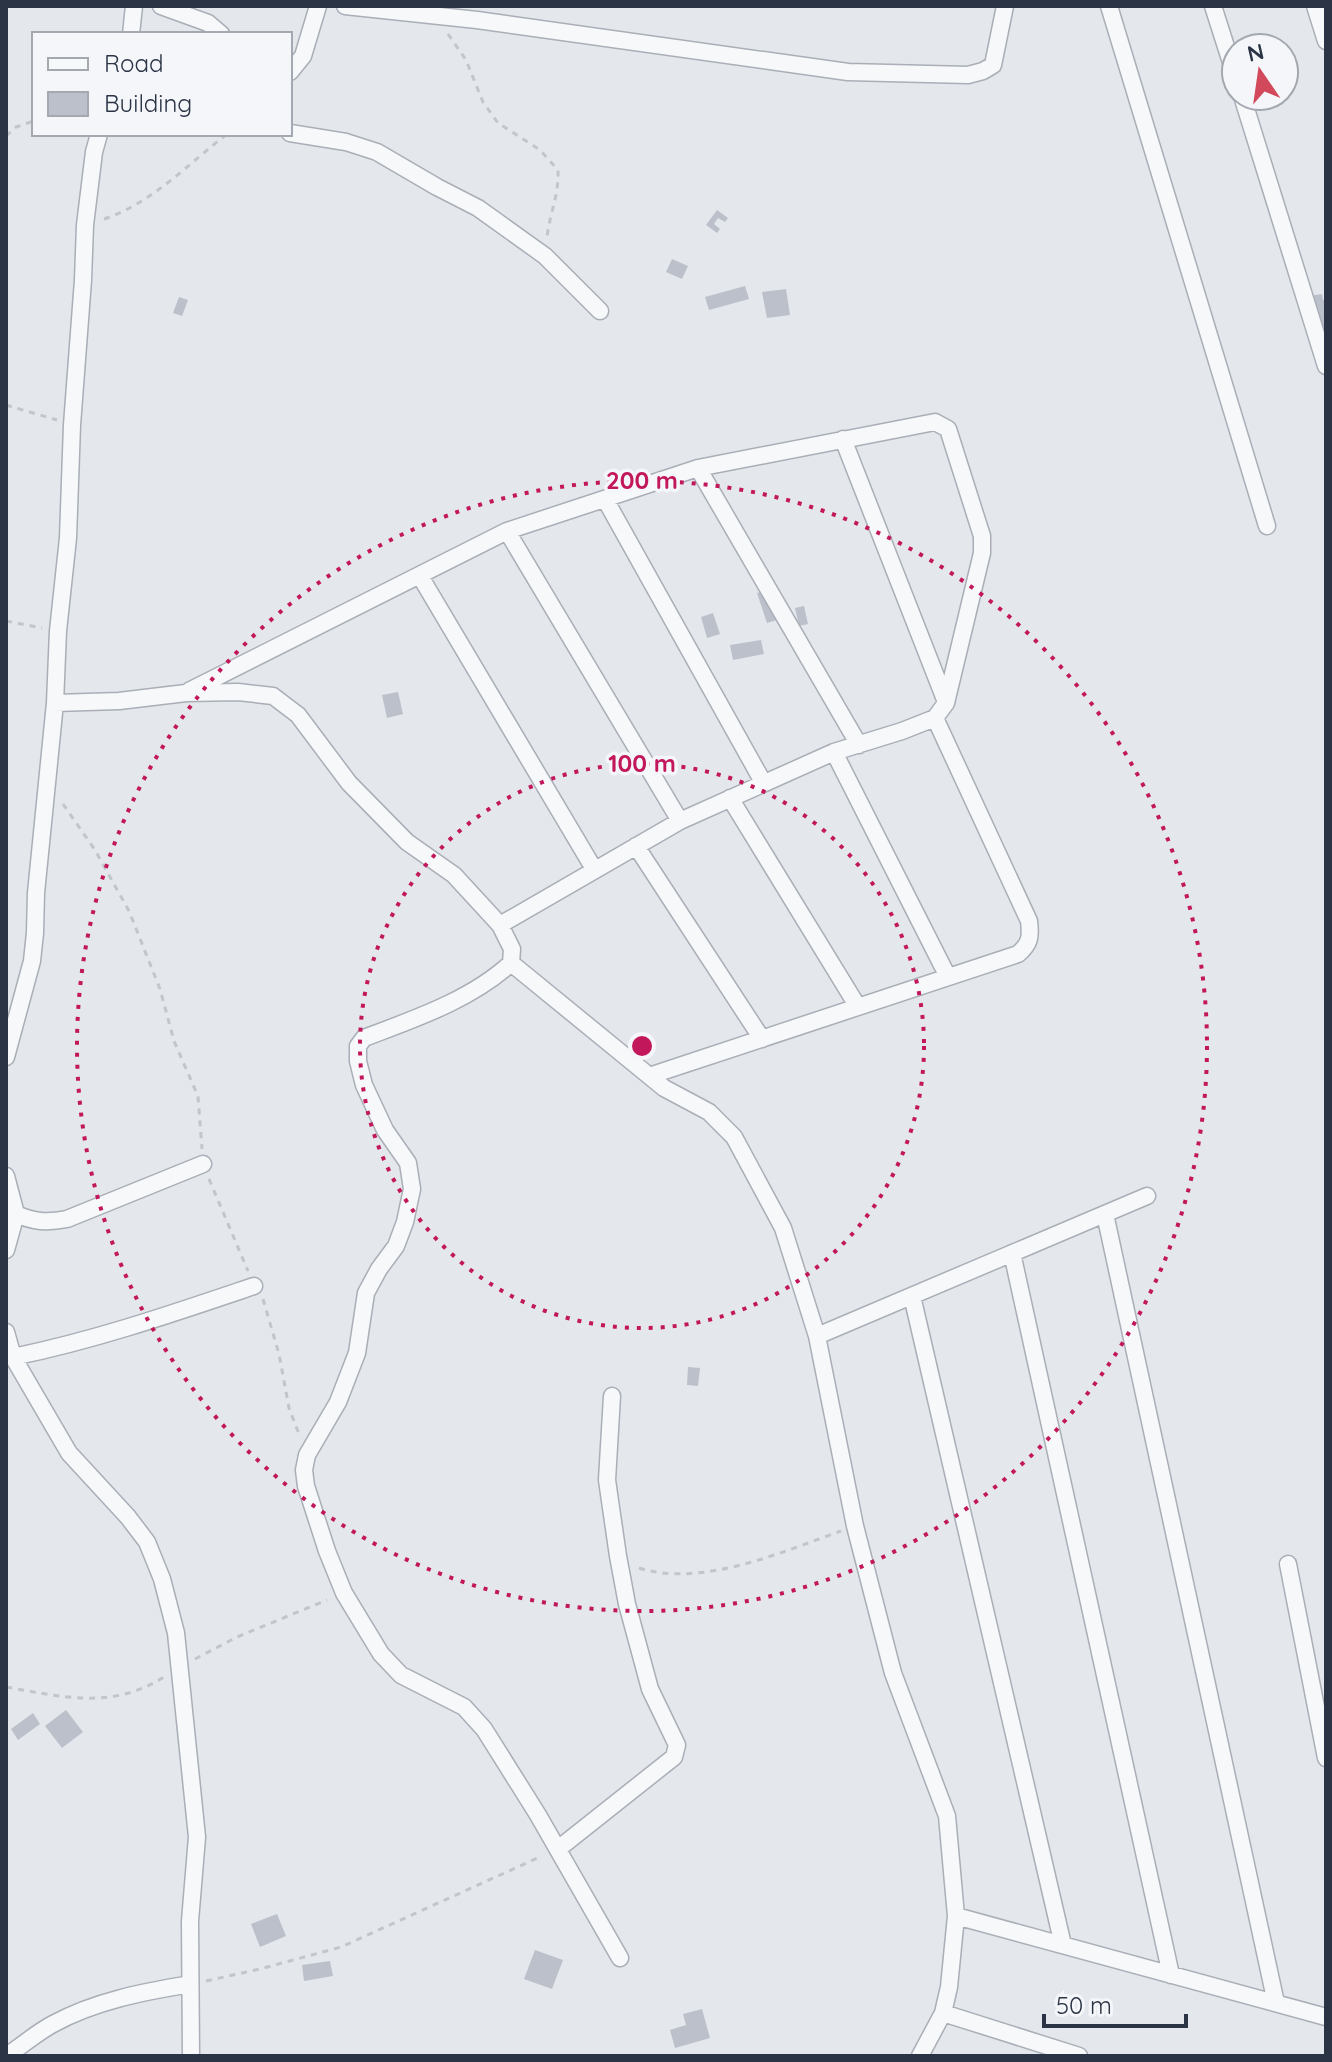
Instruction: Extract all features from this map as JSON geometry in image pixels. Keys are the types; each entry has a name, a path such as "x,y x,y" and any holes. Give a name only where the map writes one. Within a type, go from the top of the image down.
{"street":[{"path":"131,32 134,6"},
{"path":"161,6 208,23 219,32"},
{"path":"292,70 303,56 318,6"},
{"path":"345,6 848,72 968,75 993,65 1005,6"},
{"path":"1109,6 1267,526"},
{"path":"1213,6 1221,32"},
{"path":"1315,6 1326,41"},
{"path":"1247,112 1326,366"},
{"path":"292,133 346,142 377,152 478,208 545,256 600,311"},
{"path":"6,1057 32,961 68,538 85,225 98,136"},
{"path":"186,693 507,531 698,468 935,422 948,429 982,536 982,545 946,703 935,718 834,752 680,821 500,925"},
{"path":"843,439 946,703"},
{"path":"698,468 859,745"},
{"path":"605,499 763,782"},
{"path":"507,531 680,821"},
{"path":"420,576 594,869"},
{"path":"55,703 119,701 186,693 238,692 273,696 298,715 349,783 407,842 454,875 500,925 512,949 511,963 499,974 419,1017 364,1038 358,1046 364,1085 385,1130 408,1163 412,1189 396,1246 366,1293 357,1353 325,1426 307,1455 304,1470 306,1486 327,1551 344,1593 381,1654 401,1675 464,1707 484,1729 620,1958"},
{"path":"649,1076 1018,954 1028,946 1031,934 1029,921 935,718"},
{"path":"834,752 948,977"},
{"path":"730,798 858,1007"},
{"path":"636,846 762,1039"},
{"path":"511,963 664,1088 709,1112 734,1137 783,1228 817,1336 855,1526 893,1673 947,1816 956,1916 949,1987 943,2013 920,2056"},
{"path":"16,1214 32,1221 49,1223 67,1219 203,1164"},
{"path":"6,1176 16,1214 6,1250"},
{"path":"817,1336 1147,1196"},
{"path":"1105,1214 1276,2003"},
{"path":"1012,1253 1171,1975"},
{"path":"13,1357 104,1336 254,1286"},
{"path":"912,1296 1063,1945"},
{"path":"6,1332 13,1357 69,1453 147,1542 162,1579 176,1633 197,1837 190,1921 191,2056"},
{"path":"558,1849 674,1757 677,1745 650,1689 627,1604 618,1556 607,1480 612,1396"},
{"path":"1288,1564 1326,1758"},
{"path":"956,1916 1326,2017"},
{"path":"6,2056 50,2025 87,2009 133,1995 190,1984"},
{"path":"943,2013 1079,2056"}],"path":[{"path":"423,14 446,31 466,60 483,102 498,123 540,150 558,170 559,194 549,220 545,256"},
{"path":"6,136 16,127 32,122"},
{"path":"85,225 118,214 150,196 225,136"},
{"path":"6,405 72,425"},
{"path":"6,621 58,631"},
{"path":"49,785 95,850 129,911 160,989 174,1041 198,1096 203,1164 254,1286 265,1304 289,1408 307,1455"},
{"path":"618,1556 646,1570 695,1574 784,1550 855,1526"},
{"path":"6,1687 41,1696 111,1699 145,1689 237,1637 344,1593"},
{"path":"190,1984 341,1947 558,1849"}],"building":[{"path":"717,210 728,218 725,222 718,218 714,224 720,229 717,233 706,225"},
{"path":"672,259 688,266 682,279 666,272"},
{"path":"745,286 749,299 709,310 705,297"},
{"path":"786,289 790,315 767,318 762,292"},
{"path":"1322,294 1323,300 1326,300 1326,326 1313,328 1308,296"},
{"path":"179,297 188,300 182,316 173,313"},
{"path":"768,590 777,620 767,623 757,593"},
{"path":"804,606 808,624 799,626 795,608"},
{"path":"713,613 720,634 707,638 701,617"},
{"path":"761,640 764,654 733,660 730,645"},
{"path":"398,692 403,714 387,718 382,695"},
{"path":"688,1367 700,1368 698,1386 687,1385"},
{"path":"66,1710 83,1732 62,1748 45,1726"},
{"path":"33,1713 40,1724 18,1740 11,1729"},
{"path":"277,1914 286,1936 260,1947 251,1924"},
{"path":"535,1950 563,1960 552,1989 524,1979"},
{"path":"330,1961 333,1976 304,1981 302,1965"},
{"path":"702,2009 710,2038 675,2048 670,2030 686,2025 683,2014"}]}
